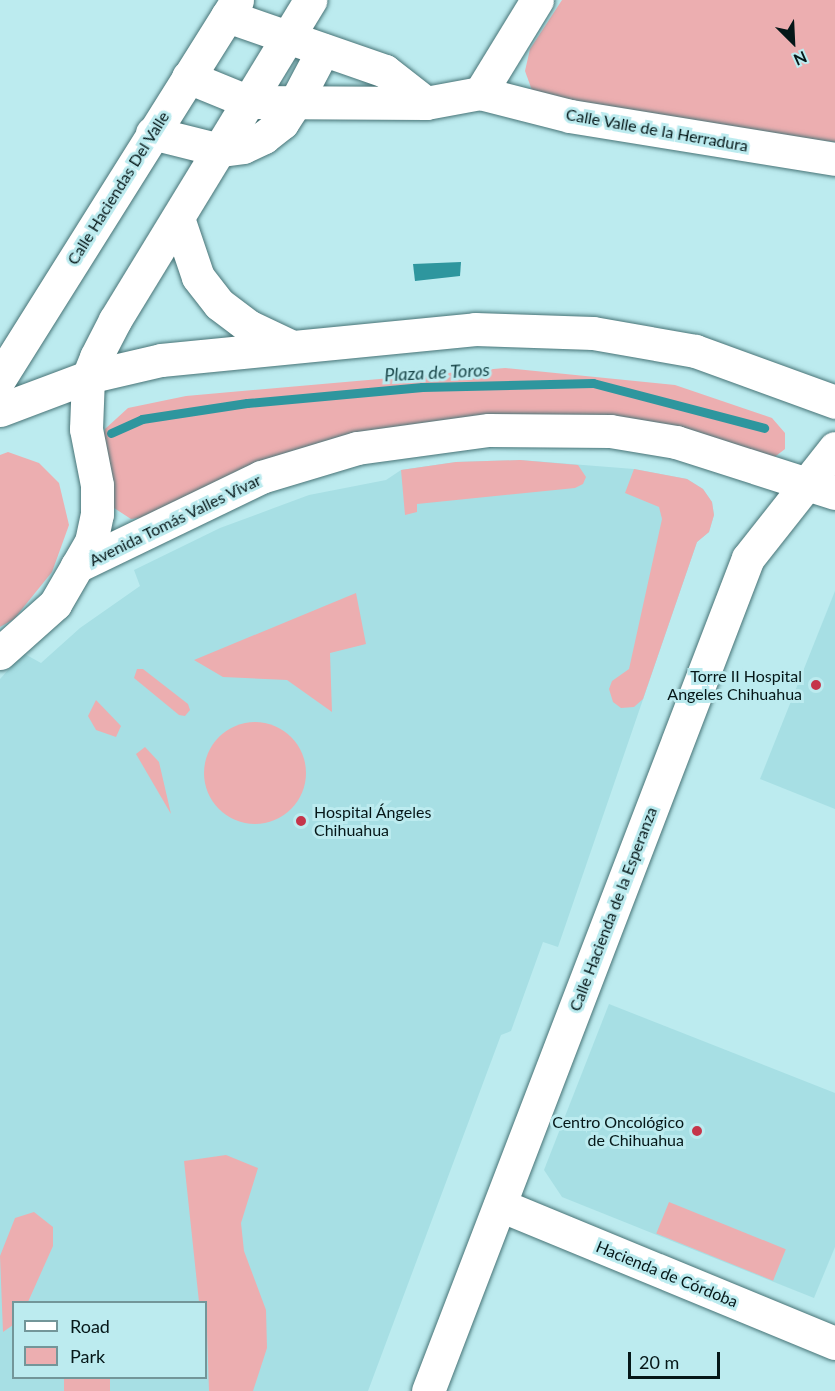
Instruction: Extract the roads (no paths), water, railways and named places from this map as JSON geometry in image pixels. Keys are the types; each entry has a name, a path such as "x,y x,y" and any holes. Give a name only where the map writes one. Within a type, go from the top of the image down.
{"main road":[{"path":"77,566 91,542 97,514 97,485 86,429 88,377 115,320 310,0"},
{"path":"480,93 537,0"},
{"path":"232,8 287,37 385,72 426,104"},
{"name":"Calle Haciendas Del Valle","path":"0,378 232,8"},
{"path":"152,133 220,150 243,147 264,137 282,123 323,50"},
{"name":"Calle Valle de la Herradura","path":"188,77 249,102 426,104 480,93 570,116 835,159"},
{"path":"178,218 186,251 198,277 219,304 250,327 288,345"},
{"path":"0,410 88,377 161,360 288,345 475,329 593,333 694,351 835,402"},
{"name":"Avenida Tomás Valles Vivar","path":"0,653 36,625 55,604 77,566 261,477 357,448 415,437 489,430 610,431 676,442 822,487"},
{"name":"Calle Hacienda de la Esperanza","path":"428,1391 748,558 822,487 835,448"},
{"name":"Hacienda de Córdoba","path":"500,1205 835,1343"}],"waterway":[{"name":"Plaza de Toros","path":"111,433 142,419 247,403 422,387 593,383 764,428"}],"place":[{"name":"Torre II Hospital Angeles Chihuahua","path":"816,685"},
{"name":"Hospital Ángeles Chihuahua","path":"301,821"},
{"name":"Centro Oncológico de Chihuahua","path":"697,1131"}]}
